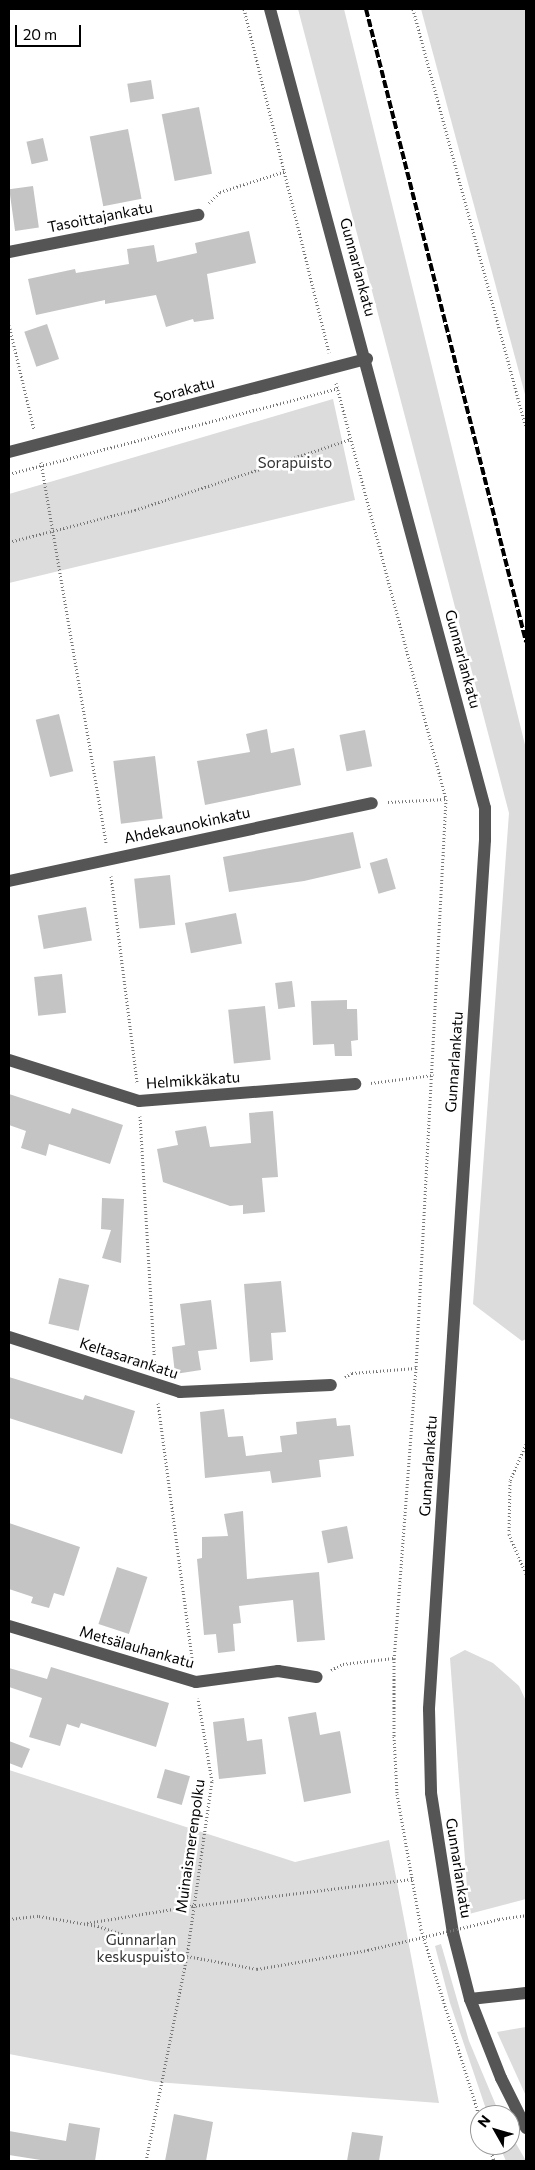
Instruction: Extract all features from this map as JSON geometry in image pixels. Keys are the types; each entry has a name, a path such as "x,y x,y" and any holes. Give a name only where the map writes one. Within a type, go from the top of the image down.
{"street":[{"name":"Gunnarlankatu","path":"270,9 367,359 484,808 485,840 429,1709 431,1793 453,1933 470,1999 500,2078 526,2128"},
{"name":"Tasoittajankatu","path":"9,252 198,215"},
{"name":"Sorakatu","path":"9,452 367,359"},
{"name":"Ahdekaunokinkatu","path":"9,880 372,803"},
{"name":"Helmikkäkatu","path":"9,1060 139,1101 356,1084"},
{"name":"Keltasarankatu","path":"9,1337 180,1392 331,1385"},
{"name":"Metsälauhankatu","path":"9,1626 196,1682 278,1671 317,1677"},
{"path":"470,1999 526,1993"}],"path":[{"path":"244,9 286,171 332,368 446,799 433,1075 416,1368 394,1658 397,1794 420,1929 476,2105"},
{"path":"413,9 526,427"},
{"path":"198,215 220,192 286,171"},
{"name":"Muinaismerenpolku","path":"9,325 38,445 109,859 139,1101 156,1383 196,1682 212,1781 192,1906 187,1956 146,2161"},
{"path":"9,474 338,388"},
{"path":"9,542 135,510 351,439"},
{"path":"372,803 446,799"},
{"path":"356,1084 433,1075"},
{"path":"331,1385 352,1373 416,1368"},
{"path":"526,1444 510,1481 509,1534 526,1574"},
{"path":"317,1677 343,1664 394,1658"},
{"path":"84,1924 192,1906 412,1879"},
{"path":"9,1919 39,1916 84,1924 187,1956 257,1969 368,1950 526,1915"}],"green space":[{"path":"298,9 344,9 526,749 526,1339 522,1341 473,1304 509,813"},
{"path":"421,9 526,9 526,398"},
{"name":"Sorapuisto","path":"333,399 355,500 9,583 9,494"},
{"path":"465,1650 493,1663 519,1686 526,1701 526,1899 469,1914 450,1658"},
{"name":"Gunnarlan keskuspuisto","path":"9,1770 295,1862 389,1840 439,2103 156,2082 9,2054"},
{"path":"441,1944 469,2041 496,2105 485,2105 450,2003 435,1946"},
{"path":"526,2027 526,2096 497,2032"},
{"path":"520,2150 526,2161 506,2161 503,2155 520,2155"}],"building":[{"path":"151,80 154,99 130,103 127,84"},
{"path":"199,107 212,174 175,181 162,114"},
{"path":"128,129 142,199 103,206 90,136"},
{"path":"43,138 48,160 32,164 26,142"},
{"path":"33,186 39,228 15,231 9,189"},
{"path":"249,231 256,263 207,274 214,319 194,322 193,319 166,327 156,295 105,304 105,300 36,315 28,279 75,269 76,273 129,264 127,249 154,245 157,262 197,253 195,243"},
{"path":"47,324 59,359 36,367 24,332"},
{"path":"59,714 73,771 50,777 36,720"},
{"path":"267,729 271,753 294,748 301,785 205,805 197,761 250,752 246,734"},
{"path":"365,730 372,766 347,771 339,735"},
{"path":"155,756 163,819 121,824 113,761"},
{"path":"353,832 361,868 304,881 229,892 223,857"},
{"path":"387,858 396,889 379,894 370,863"},
{"path":"170,875 175,925 139,928 134,879"},
{"path":"86,907 92,940 44,949 38,916"},
{"path":"236,913 242,943 191,953 185,923"},
{"path":"62,974 66,1013 38,1016 34,977"},
{"path":"292,981 295,1007 278,1009 275,983"},
{"path":"347,1000 347,1009 357,1009 358,1040 351,1041 352,1056 335,1056 334,1044 313,1045 311,1001"},
{"path":"265,1006 271,1060 234,1064 228,1010"},
{"path":"9,1094 70,1114 72,1108 123,1125 110,1164 49,1144 46,1156 21,1148 26,1131 9,1125"},
{"path":"273,1111 278,1177 262,1178 265,1212 243,1214 243,1205 230,1206 163,1182 157,1149 178,1145 175,1131 206,1126 210,1147 251,1143 249,1113"},
{"path":"102,1198 124,1199 121,1263 102,1258 111,1230 101,1229"},
{"path":"59,1278 89,1285 79,1331 48,1324"},
{"path":"281,1281 286,1332 271,1333 273,1360 250,1362 244,1284"},
{"path":"211,1300 217,1349 198,1351 201,1370 175,1374 172,1347 185,1345 180,1304"},
{"path":"9,1377 83,1400 85,1395 135,1411 122,1454 9,1418"},
{"path":"224,1409 228,1437 243,1436 246,1456 282,1452 280,1436 297,1434 296,1422 336,1418 337,1426 350,1425 354,1456 319,1460 321,1477 272,1483 270,1471 205,1478 200,1412"},
{"path":"243,1511 247,1579 319,1572 325,1640 297,1642 293,1600 239,1606 241,1623 233,1624 235,1651 218,1653 216,1634 204,1635 197,1559 202,1558 202,1537 228,1536 224,1514"},
{"path":"9,1523 80,1547 64,1596 54,1593 49,1608 31,1603 33,1597 9,1589"},
{"path":"347,1526 353,1558 328,1563 321,1531"},
{"path":"117,1567 147,1577 129,1634 98,1624"},
{"path":"51,1667 169,1703 156,1747 81,1723 79,1728 67,1724 60,1746 29,1737 42,1698 9,1687 9,1668 47,1679"},
{"path":"316,1712 320,1735 340,1731 351,1793 304,1802 288,1717"},
{"path":"244,1718 247,1741 262,1739 266,1774 219,1779 213,1722"},
{"path":"9,1741 30,1749 22,1768 9,1763"},
{"path":"165,1769 190,1776 182,1805 157,1798"},
{"path":"174,2114 213,2122 206,2161 165,2161"},
{"path":"69,2123 100,2128 95,2161 47,2161 9,2155 9,2131 66,2141"},
{"path":"352,2132 383,2136 379,2161 347,2161"}],"railway":[{"path":"366,9 526,642"}]}
